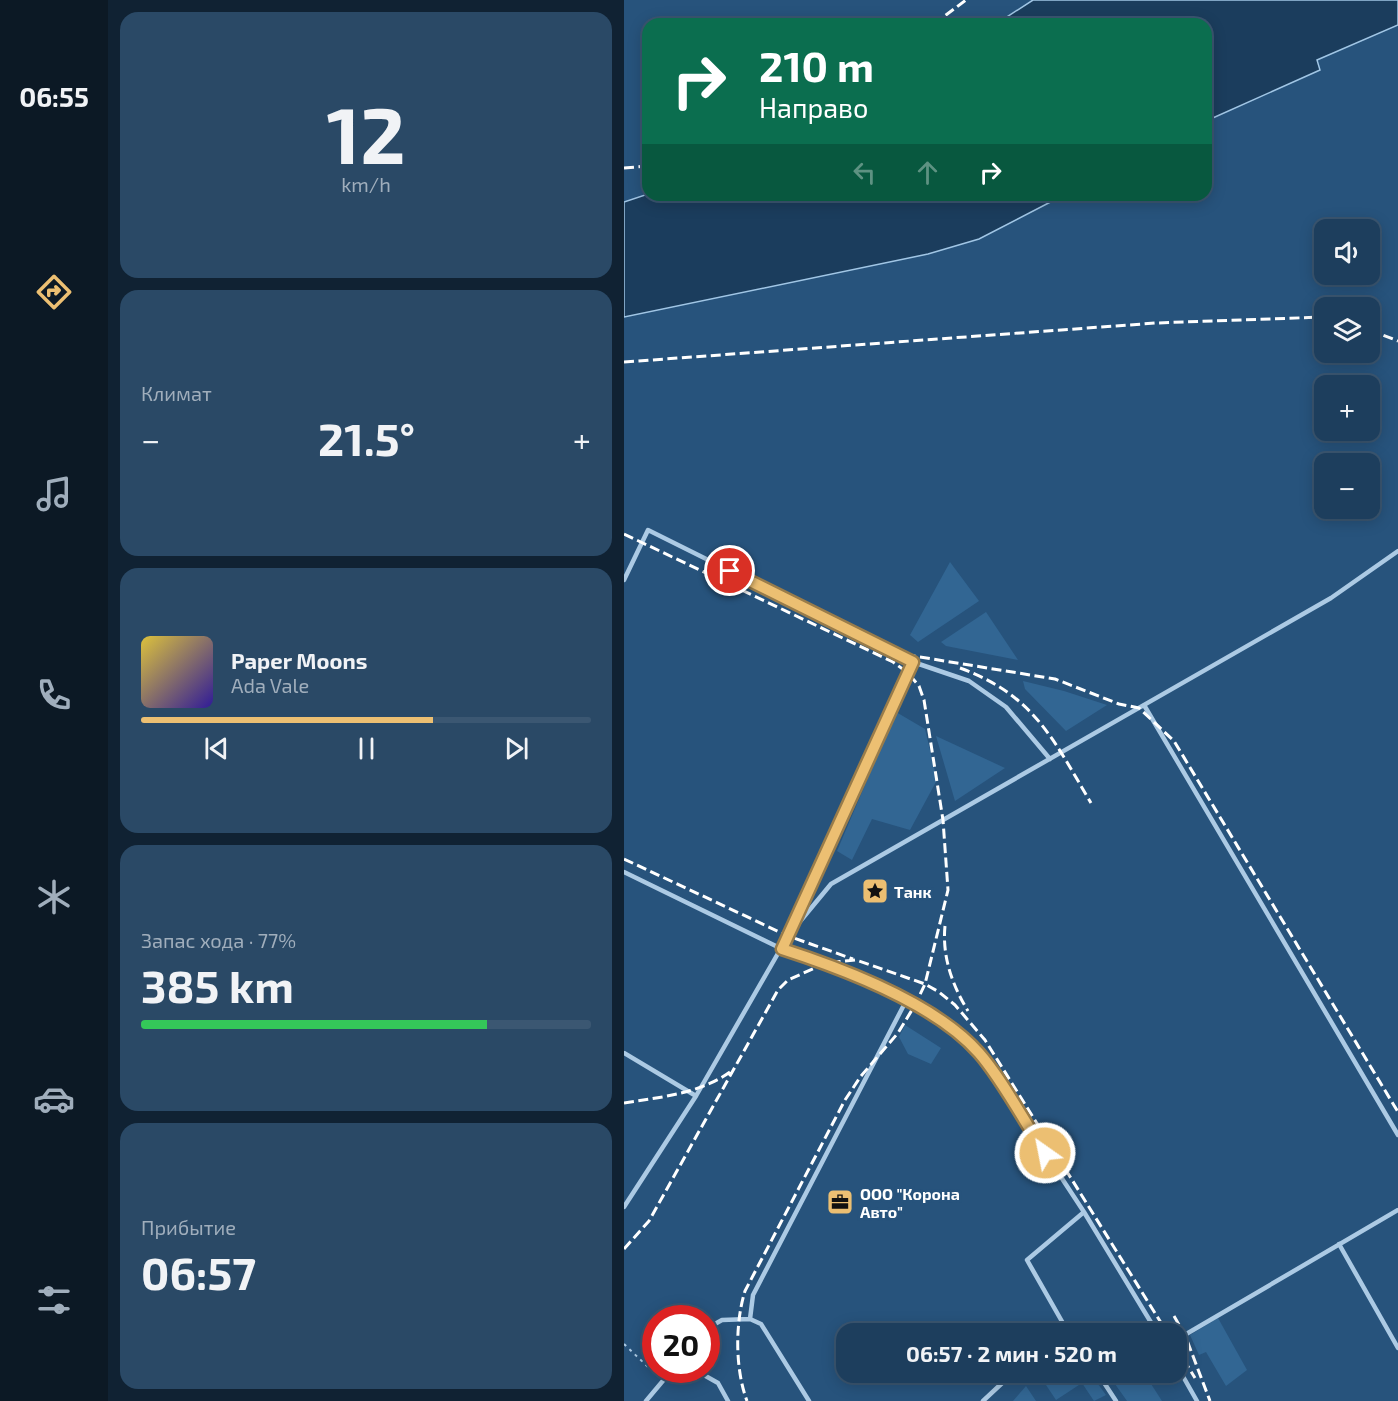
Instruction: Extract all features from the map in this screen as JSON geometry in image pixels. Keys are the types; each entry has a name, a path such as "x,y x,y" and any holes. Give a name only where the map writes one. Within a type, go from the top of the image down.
{"lane":[{"path":"624,580 648,530 913,662 969,681 990,693 1006,707 1050,759"},
{"path":"788,936 831,884 1331,598 1398,551"},
{"path":"624,1207 696,1096 782,949 913,662"},
{"path":"1144,705 1398,1135"},
{"path":"624,872 782,949 826,963 906,1001 950,1026 980,1054 1084,1212 1151,1323"},
{"path":"750,1319 753,1294 906,1001"},
{"path":"624,1053 696,1096"},
{"path":"1187,1334 1398,1210"},
{"path":"1064,1323 1027,1260 1084,1212"},
{"path":"1339,1244 1398,1348"},
{"path":"720,1321 750,1319 761,1324 809,1401"},
{"path":"646,1401 661,1383"},
{"path":"718,1383 728,1401"},
{"path":"983,1401 1002,1383"},
{"path":"1104,1383 1116,1401"},
{"path":"1186,1383 1195,1400"}],"path":[{"path":"624,1344 642,1361"}],"shaded area":[{"path":"1033,0 1398,0 1398,25 1317,60 1320,70 1212,118 1212,18 1005,18"},
{"path":"642,196 642,201 1052,201 979,239 928,254 624,317 624,202"},
{"path":"950,562 979,601 918,642 910,635"},
{"path":"986,612 1018,660 946,646 941,642"},
{"path":"1023,681 1107,705 1066,731 1025,689"},
{"path":"896,712 925,729 937,780 910,830 872,819 852,860 837,851"},
{"path":"936,736 1005,768 955,801"},
{"path":"905,1025 941,1048 931,1064 908,1054 899,1037"},
{"path":"1218,1318 1247,1370 1226,1386 1206,1352 1199,1355 1190,1335"},
{"path":"1045,1383 1082,1383 1056,1400"},
{"path":"1082,1383 1097,1383 1106,1395 1094,1401"},
{"path":"1150,1383 1162,1401 1127,1401 1115,1384"},
{"path":"1026,1386 1036,1401 1013,1401"}],"railway":[{"path":"942,18 966,0"},
{"path":"624,168 642,166"},
{"path":"624,362 1156,323 1314,317"},
{"path":"1380,334 1398,341"},
{"path":"624,534 893,662 908,673 919,686 924,700 943,820 948,890 925,984 898,1033 861,1076 845,1100 745,1291 739,1317 738,1361 747,1401"},
{"path":"877,650 1055,679 1119,704 1139,708 1174,741 1398,1112"},
{"path":"960,668 1006,691 1024,706 1052,739 1091,803"},
{"path":"624,859 788,936 853,959"},
{"path":"945,926 944,937 949,970 968,1011"},
{"path":"624,1249 649,1221 778,990 788,980 826,963 856,960 925,984 939,992 955,1005 985,1040 1161,1323"},
{"path":"624,1103 693,1090 730,1072"},
{"path":"1174,1316 1185,1335 1210,1401"},
{"path":"1187,1365 1195,1378"}],"place":[{"name":"Танк","path":"875,891"},
{"name":"ООО \"Корона Авто\"","path":"840,1202"}],"route":[{"path":"730,571 913,662 782,949 826,963 915,1005 950,1026 980,1054 1045,1153"}]}
